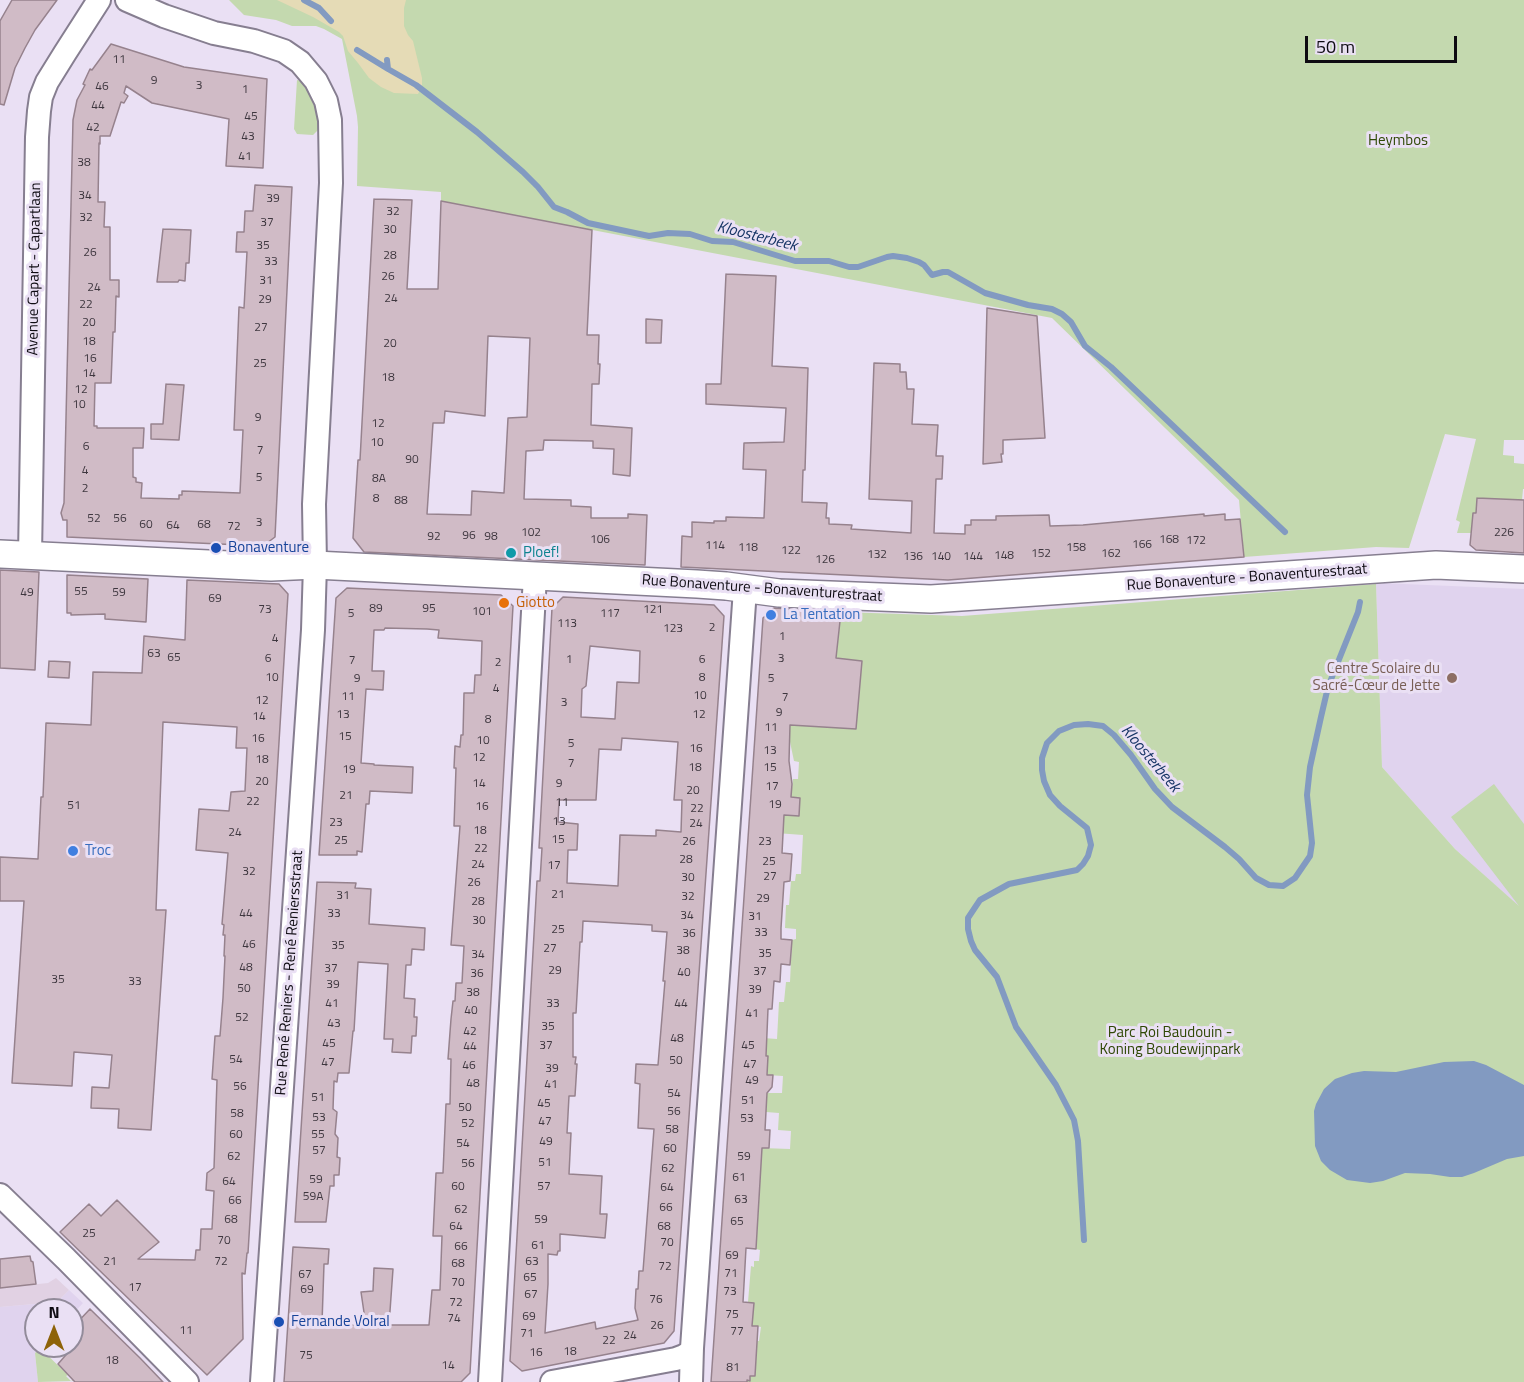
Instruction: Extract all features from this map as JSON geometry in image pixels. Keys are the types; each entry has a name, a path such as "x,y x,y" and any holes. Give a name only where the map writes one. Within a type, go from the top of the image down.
{"street":[{"name":"Avenue Capart - Capartlaan","path":"30,555 39,111 47,82 99,0"},
{"name":"Rue René Reniers - René Reniersstraat","path":"127,0 164,16 214,33 262,43 284,51 300,62 316,81 326,101 330,120 331,183 314,504 315,565 312,651 262,1382"},
{"name":"Rue Bonaventure - Bonaventurestraat","path":"0,554 282,568 315,565 708,584 779,593 932,599 1436,565 1524,569"},
{"path":"490,1382 535,576"},
{"path":"691,1382 745,589"},
{"path":"0,1195 187,1382"},
{"path":"552,1382 676,1359 689,1353 692,1348"}],"shaded area":[{"name":"Centre Scolaire du Sacré-Cœur de Jette","path":"1376,584 1524,589 1524,911 1455,849 1382,767"},
{"path":"56,1278 69,1290 61,1298 24,1298 24,1305 0,1307 0,1288 48,1283"},
{"path":"69,1290 78,1298 61,1298"},
{"path":"24,1305 24,1358 36,1358 38,1382 0,1382 0,1307"}],"green space":[{"name":"Heymbos","path":"229,0 1524,0 1524,440 1504,440 1503,455 1514,456 1514,463 1524,464 1522,500 1501,499 1500,515 1490,514 1491,499 1477,498 1471,533 1457,533 1460,522 1456,520 1476,439 1445,434 1409,548 1376,547 1244,557 1239,500 1052,318 441,201 441,192 357,186 357,116 342,39 316,26 292,26 276,20 244,15"},
{"path":"297,80 301,81 306,88 315,107 319,129 313,135 297,134 294,129"},
{"name":"Parc Roi Baudouin - Koning Boudewijnpark","path":"1376,584 1382,767 1455,849 1519,906 1451,817 1494,784 1524,824 1524,1382 747,1382 750,1380 751,1341 759,1341 761,1327 748,1325 753,1303 748,1302 751,1266 754,1267 754,1261 759,1261 760,1250 756,1249 762,1148 790,1149 791,1131 778,1130 779,1113 766,1112 767,1093 782,1093 783,1076 767,1075 768,1057 762,1056 763,1038 777,1039 779,1002 784,1002 786,982 790,982 792,940 796,939 796,929 785,928 786,905 789,905 791,881 795,881 796,874 801,874 803,835 776,833 782,815 799,816 800,798 791,797 793,779 798,779 799,762 794,761 787,724 856,729 862,661 836,658 841,612 962,616"},
{"path":"36,1358 50,1358 71,1381 74,1381 38,1382"}],"sand":[{"path":"277,0 406,0 404,26 413,41 422,78 422,86 418,94 394,93 381,87 369,78 348,51 343,36 339,32"}],"water":[{"path":"1474,1061 1524,1085 1524,1156 1507,1159 1462,1177 1405,1173 1370,1183 1347,1180 1330,1170 1321,1161 1315,1146 1314,1111 1324,1089 1335,1079 1364,1071 1396,1072 1444,1062"}],"building":[{"path":"12,0 57,0 25,48 15,68 4,105 0,104 0,21"},
{"path":"111,44 184,67 267,79 263,168 226,166 229,119 152,103 126,86 124,93 128,96 124,103 121,102 110,136 100,136 98,202 105,202 104,227 110,227 110,280 119,280 119,297 116,296 111,383 95,383 94,426 97,428 144,428 143,448 133,448 133,477 136,478 136,482 142,483 141,498 179,499 182,491 240,493 243,430 234,430 239,307 244,308 247,252 236,252 237,232 244,232 245,211 253,211 255,185 292,187 275,537 263,546 67,537 67,520 63,520 61,513 64,503 73,120 77,100 90,69 92,70"},
{"path":"374,199 412,200 407,289 438,289 441,201 592,230 587,335 599,335 598,364 600,364 599,384 592,384 591,425 632,428 630,476 613,474 614,449 593,448 593,441 544,440 543,450 526,451 524,499 571,500 571,506 591,507 591,518 628,518 628,514 647,515 645,565 364,552 353,538 358,460 360,460","holes":["488,336 530,338 527,417 508,418 504,493 472,491 471,515 427,514 433,423 444,423 445,411 485,416"]},
{"path":"163,229 191,230 189,263 186,263 185,281 157,282"},
{"path":"726,274 776,276 772,366 808,368 802,502 827,503 826,518 829,518 829,524 852,525 851,529 911,533 912,501 869,499 874,363 900,364 900,372 906,372 907,389 914,389 912,424 938,425 936,456 943,456 942,479 936,479 934,533 965,534 965,525 971,525 971,520 996,520 996,516 1049,515 1050,526 1225,514 1225,520 1240,519 1244,557 948,580 681,567 682,536 692,537 692,522 714,523 714,521 726,521 726,517 764,518 766,470 743,469 744,443 784,442 786,408 706,404 706,384 721,384"},
{"path":"987,308 1037,316 1045,438 1003,440 1002,462 983,464"},
{"path":"646,319 662,320 661,343 646,343"},
{"path":"166,384 184,385 179,440 151,439 151,424 163,424"},
{"path":"1477,498 1524,500 1524,553 1476,550 1470,545"},
{"path":"0,570 39,572 35,670 0,668"},
{"path":"67,575 148,579 146,622 105,619 105,614 71,615 67,613"},
{"path":"187,580 279,584 288,594 248,1253 245,1274 242,1273 243,1339 207,1375 60,1232 89,1204 101,1216 117,1200 159,1242 138,1259 195,1260 196,1250 200,1250 201,1229 212,1229 214,1191 206,1190 207,1173 214,1168 217,1080 212,1079 215,1036 220,1036 223,998 225,935 223,935 224,925 222,924 228,853 196,850 199,809 229,811 231,792 245,791 247,748 236,748 237,727 163,722 156,910 166,910 151,1130 118,1128 119,1109 91,1108 92,1087 109,1088 112,1055 74,1052 72,1086 12,1083 24,901 0,901 0,857 38,859 46,723 91,725 93,672 142,673 144,636 185,640"},
{"path":"347,588 501,595 513,606 470,1373 461,1382 284,1382 293,1247 329,1249 328,1264 324,1264 322,1323 366,1326 361,1292 373,1291 374,1268 393,1269 389,1325 429,1325 432,1290 440,1290 442,1236 433,1236 436,1173 443,1173 446,1104 450,1104 451,1059 448,1059 451,1019 456,983 462,983 464,946 451,945 460,826 454,826 455,746 460,747 461,735 463,735 464,693 474,693 475,675 481,675 482,641 438,638 439,630 385,628 374,630 372,671 384,671 383,690 366,689 361,763 413,767 412,793 370,791 369,804 366,804 362,852 357,851 357,855 319,855 336,598"},
{"path":"563,597 714,605 724,616 674,1331 664,1343 522,1371 510,1361 537,881 540,881 542,848 539,848 552,608","holes":["590,646 640,651 639,683 617,682 615,719 581,717 582,689 586,686","622,738 678,742 674,800 682,800 681,832 656,830 656,836 620,835 618,886 567,883 568,850 577,850 578,824 558,822 559,800 596,800 599,749 621,750","583,921 652,925 652,931 667,932 658,1065 636,1064 635,1083 640,1084 638,1128 654,1129 643,1271 639,1271 638,1289 636,1289 635,1308 638,1320 596,1329 595,1322 545,1333 548,1254 557,1255 560,1251 560,1234 605,1238 607,1214 600,1214 602,1176 569,1174 571,1133 567,1133 569,1096 575,1096 577,1064 575,1064 576,1057 573,1057 573,1013 576,1013 580,942 582,942"]},
{"path":"774,608 841,612 836,658 862,661 856,729 790,725 791,797 800,798 799,816 784,815 782,853 792,854 790,881 784,882 781,939 792,940 790,965 781,964 780,982 774,981 772,1009 768,1009 767,1075 773,1075 772,1087 767,1093 765,1130 770,1130 769,1148 762,1148 756,1249 746,1248 743,1302 754,1303 752,1326 758,1326 755,1376 750,1376 750,1381 747,1380 747,1382 711,1382 763,618"},
{"path":"49,661 70,662 69,678 48,677"},
{"path":"317,882 356,883 355,888 371,889 369,924 425,928 424,950 412,949 411,965 406,965 404,998 415,999 414,1017 417,1017 416,1036 412,1036 411,1053 392,1052 393,1039 384,1039 388,964 358,962 349,1073 338,1073 337,1082 334,1081 333,1109 337,1112 335,1134 338,1138 337,1157 340,1158 339,1175 334,1175 334,1186 330,1186 326,1222 295,1222"},
{"path":"30,1256 36,1284 0,1288 0,1259"},
{"path":"90,1309 163,1382 75,1382 58,1364 63,1358 84,1358 84,1315"}],"waterway":[{"name":"Kloosterbeek","path":"304,0 319,8 331,21"},
{"name":"Kloosterbeek","path":"357,50 388,69"},
{"name":"Kloosterbeek","path":"387,60 388,69 416,85 477,132 523,172 554,207 588,223 649,236 668,233 690,234 712,241 733,242 795,261 829,261 849,267 858,267 893,256 907,258 924,265 932,275 948,272 985,293 1052,309 1062,314 1071,322 1085,346 1111,367 1285,532"},
{"name":"Kloosterbeek","path":"1084,1240 1078,1141 1074,1120 1056,1085 1016,1027 997,977 975,950 968,929 968,918 980,900 1009,884 1077,870 1088,856 1091,845 1087,828 1050,795 1042,770 1042,758 1047,743 1059,731 1074,725 1103,726 1114,735 1155,789 1172,807 1225,847 1256,878 1269,885 1283,886 1295,878 1310,856 1312,843 1307,795 1310,767 1328,687 1360,602"}],"place":[{"name":"Bonaventure","path":"216,548"},
{"name":"Ploef!","path":"511,553"},
{"name":"Giotto","path":"504,603"},
{"name":"La Tentation","path":"771,615"},
{"name":"Centre Scolaire du Sacré-Cœur de Jette","path":"1452,678"},
{"name":"Troc","path":"73,851"},
{"name":"Fernande Volral","path":"279,1322"}]}
